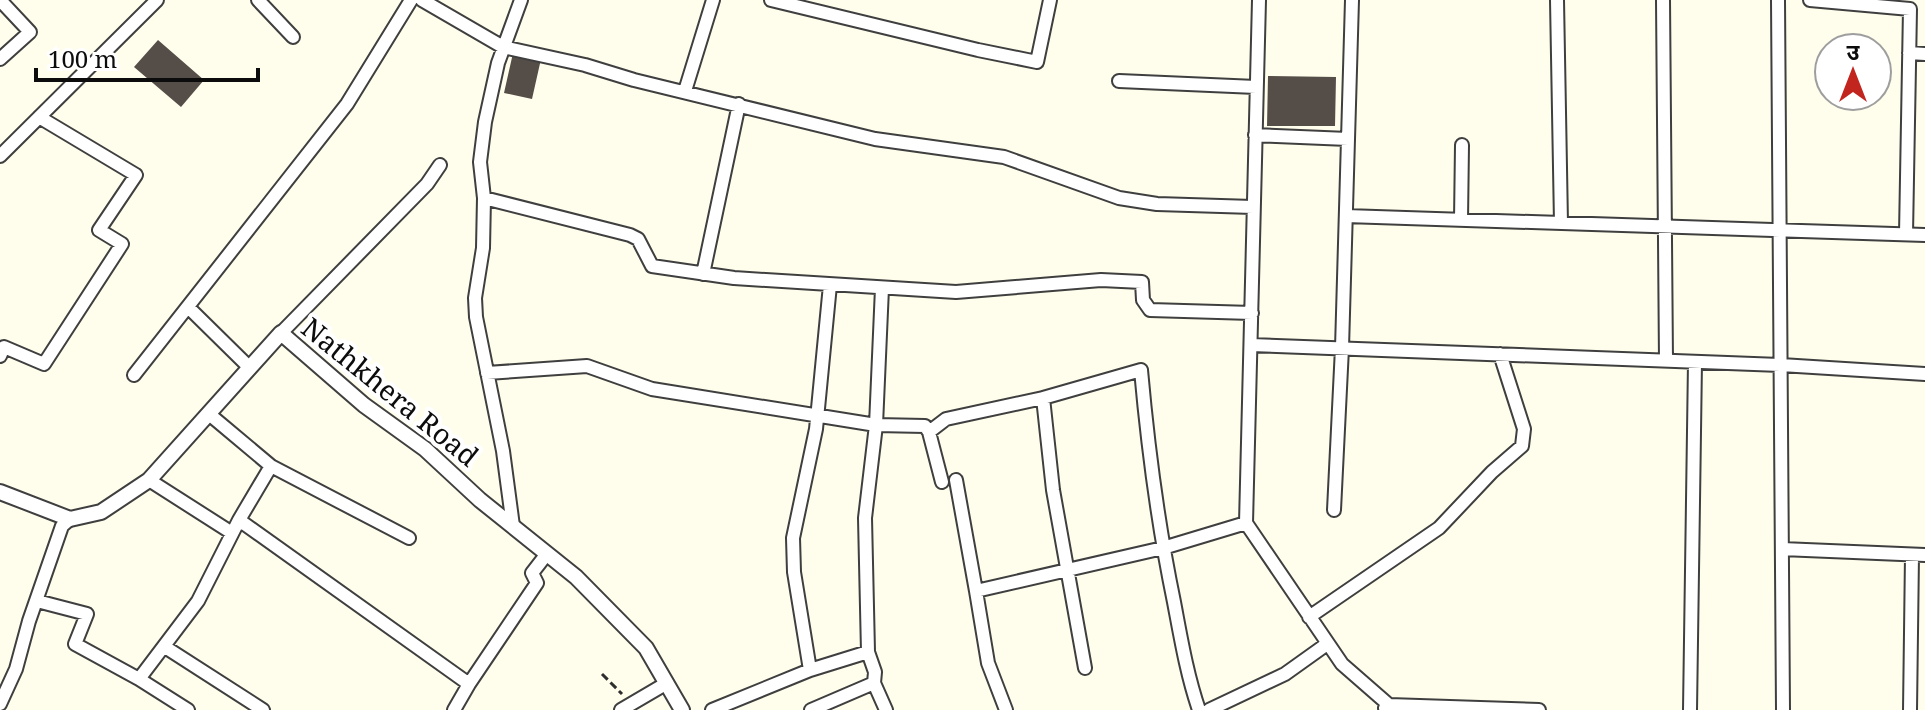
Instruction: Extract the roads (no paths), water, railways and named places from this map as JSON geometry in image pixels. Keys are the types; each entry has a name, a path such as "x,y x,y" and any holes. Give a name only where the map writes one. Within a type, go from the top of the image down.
{"street":[{"path":"0,0 30,32 0,59"},
{"path":"0,156 157,0"},
{"path":"258,0 293,37"},
{"path":"134,375 347,104 411,0"},
{"path":"422,0 503,47 875,139 1004,157 1119,198 1157,204 1253,207"},
{"path":"513,526 503,451 476,317 475,298 483,248 484,198 480,162 483,136 503,47 521,0"},
{"path":"685,91 713,0"},
{"path":"771,0 1037,62 1050,0"},
{"path":"1259,0 1246,523 1342,664 1386,708 1539,710"},
{"path":"1334,510 1352,0"},
{"path":"1557,0 1561,223"},
{"path":"1663,0 1666,360"},
{"path":"1778,0 1783,710"},
{"path":"1810,0 1910,9 1906,234"},
{"path":"1909,53 1925,54"},
{"path":"1119,81 1256,87"},
{"path":"703,274 739,104"},
{"path":"0,356 4,347 44,364 122,244 99,230 136,175 39,117"},
{"path":"1255,135 1348,139"},
{"path":"1461,220 1462,145"},
{"path":"281,333 427,184 440,165"},
{"path":"484,198 630,235 638,239 652,266 703,274 956,292 1101,280 1142,282 1143,300 1150,310 1252,313"},
{"path":"1346,216 1925,235"},
{"path":"810,670 794,572 793,538 816,429 830,285"},
{"path":"882,288 876,425 865,518 868,652 875,672 874,683 886,710"},
{"path":"188,307 250,368"},
{"name":"Nathkhera Road","path":"70,519 101,512 149,480 281,333 364,405 425,449 480,500 576,577 646,648 682,710"},
{"path":"1251,345 1666,360 1925,374"},
{"path":"1309,617 1439,528 1492,472 1522,446 1524,429 1500,354"},
{"path":"1690,710 1695,362"},
{"path":"487,373 587,366 652,389 876,425 925,426 942,482"},
{"path":"929,432 946,419 1043,398 1141,370 1149,465 1163,548 1189,679 1199,710"},
{"path":"1043,398 1053,490 1085,668"},
{"path":"209,414 271,466 409,538"},
{"path":"139,679 198,601 239,520 271,466"},
{"path":"149,480 232,533"},
{"path":"956,480 988,663 1006,710"},
{"path":"0,492 70,519 62,526 16,669 0,704"},
{"path":"239,520 469,684"},
{"path":"976,591 1163,548 1246,523"},
{"path":"1782,549 1918,555 1910,710"},
{"path":"454,710 537,583 532,573 546,555"},
{"path":"37,601 87,614 75,644 188,710"},
{"path":"1209,710 1285,674 1327,644"},
{"path":"165,647 263,710"},
{"path":"712,710 810,670 868,652"},
{"path":"626,706 667,683"},
{"path":"811,710 874,683"}]}
